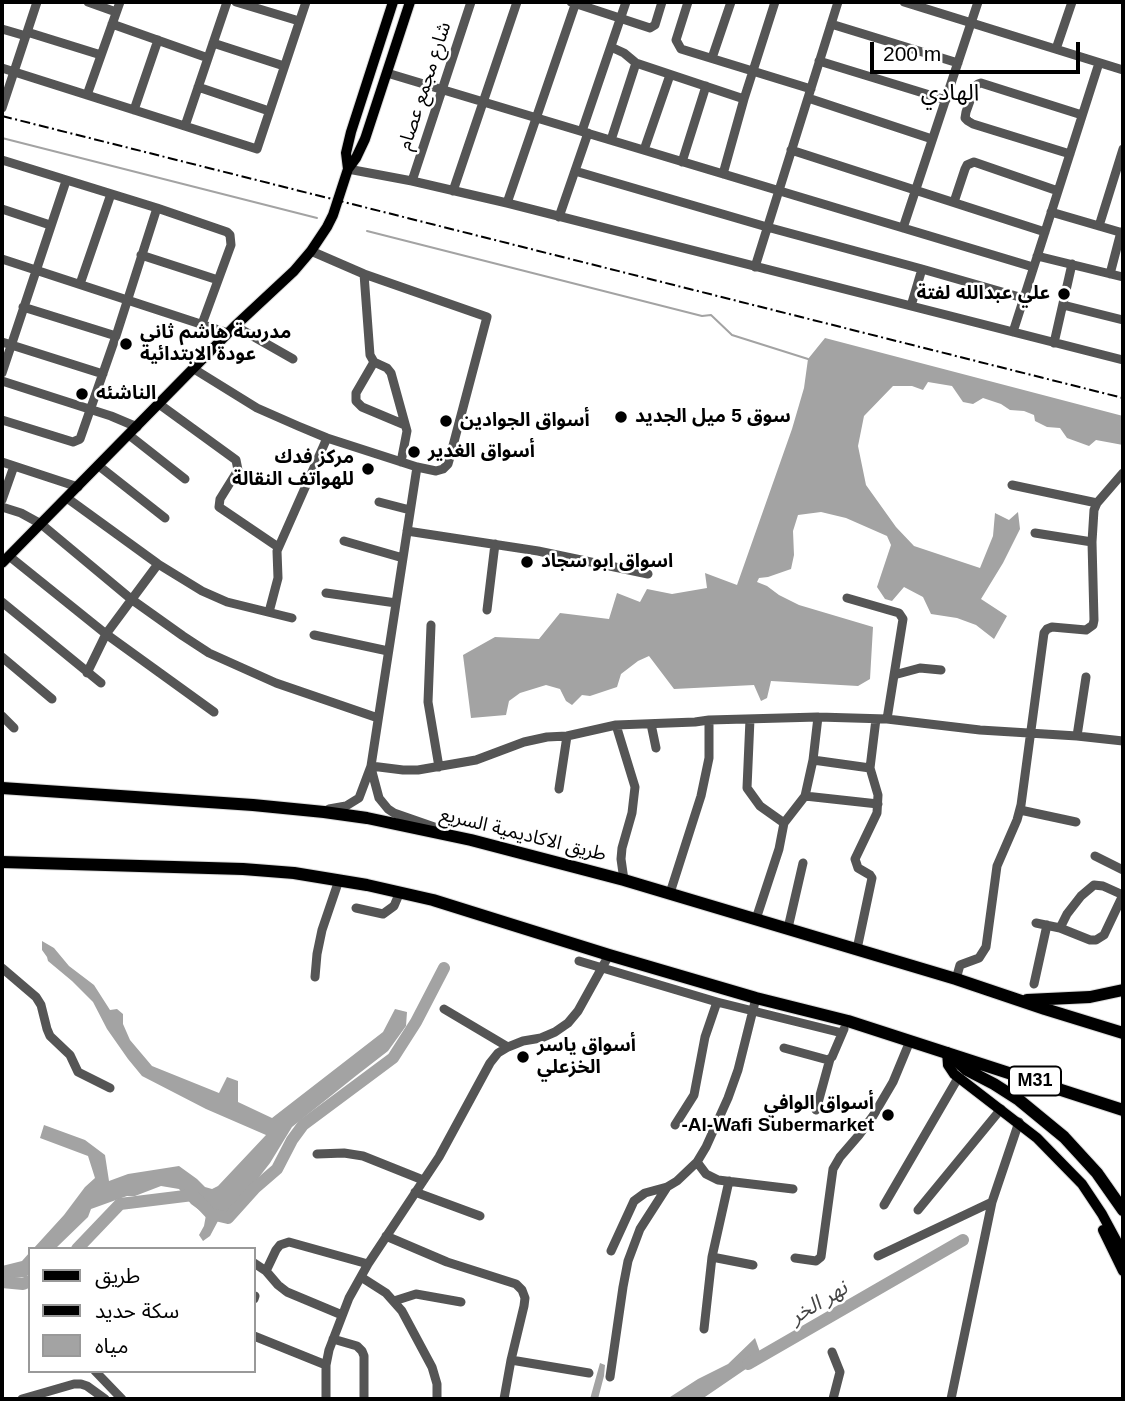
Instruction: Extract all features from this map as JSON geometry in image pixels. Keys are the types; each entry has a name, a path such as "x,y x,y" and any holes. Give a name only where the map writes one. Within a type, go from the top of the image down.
{"highway":[{"name":"طريق الاكاديمية السريع","path":"2,788 296,809 367,818 471,840 670,893 956,979 1123,1033"},
{"path":"2,862 243,869 293,873 400,892 609,955 755,1004 947,1052 962,1067 1019,1100 1063,1137 1097,1173 1123,1210"},
{"path":"1019,1000 1090,997 1123,989"},
{"name":"M31","path":"947,1052 1123,1110"}],"main road":[{"path":"348,169 346,153 351,132 393,2"},
{"path":"5,559 294,271 311,250 333,215 348,169 365,139 410,2"},
{"path":"947,1052 948,1065 958,1078 1046,1146 1086,1190 1123,1252"},
{"path":"1076,1179 1123,1271"}],"street":[{"path":"2,108 37,2"},
{"path":"88,2 117,12"},
{"path":"87,95 120,2"},
{"path":"185,126 227,2"},
{"path":"236,2 299,21"},
{"path":"2,68 257,149 306,2"},
{"name":"شارع مجمع عصام","path":"412,181 471,2"},
{"path":"453,191 517,2"},
{"path":"559,217 626,2"},
{"path":"507,204 573,3 653,27 662,2"},
{"path":"688,2 677,34 681,49 753,71 933,139"},
{"path":"712,58 731,2"},
{"path":"723,174 775,2"},
{"path":"755,267 838,2"},
{"path":"904,2 1123,70"},
{"path":"903,228 978,2"},
{"path":"1056,49 1072,2"},
{"path":"112,24 208,58"},
{"path":"831,24 958,64"},
{"path":"2,29 101,55"},
{"path":"134,110 158,40"},
{"path":"213,43 284,66"},
{"path":"611,47 624,52 636,63 744,99"},
{"path":"819,61 946,100"},
{"path":"611,140 636,63"},
{"path":"1013,332 1099,63"},
{"path":"387,73 1033,267"},
{"path":"644,150 670,75"},
{"path":"1070,154 973,124 965,118 966,112 975,87 981,83 1083,115"},
{"path":"682,162 706,86"},
{"path":"198,87 270,111"},
{"path":"1099,226 1123,149"},
{"path":"792,150 1045,232"},
{"path":"2,160 157,208 230,235 231,245 202,324"},
{"path":"954,202 967,165 974,162 1058,191"},
{"path":"348,169 507,204 1123,360"},
{"path":"575,171 767,228 1023,298"},
{"path":"2,373 6,344 23,307 66,181"},
{"path":"80,285 111,194"},
{"path":"2,420 73,442 80,439 157,208"},
{"path":"2,209 50,225"},
{"path":"1051,212 1122,233 1110,274"},
{"path":"194,369 257,408 327,438 417,467 436,471 448,464 487,317 364,274 311,250"},
{"path":"142,255 218,280"},
{"path":"1037,256 1123,277"},
{"path":"2,259 202,324 232,330 293,359"},
{"path":"1054,342 1072,264"},
{"path":"911,306 922,269"},
{"path":"364,274 370,355 374,362 391,373 405,425 407,436 401,462"},
{"path":"1063,305 1123,320"},
{"path":"23,307 116,336"},
{"path":"6,344 103,374"},
{"path":"374,362 356,393 356,401 362,407 405,425"},
{"path":"2,381 118,418 186,479"},
{"path":"159,404 236,460 238,470 218,502 219,507 278,547"},
{"path":"270,612 278,578 278,547 327,438"},
{"path":"2,462 78,487"},
{"path":"2,500 14,466"},
{"path":"99,466 165,518"},
{"path":"296,809 337,809 354,803 363,792 371,766 417,467"},
{"path":"956,979 960,965 979,958 986,947 997,866 1020,810 1045,631 1052,627 1086,629 1094,623 1093,516 1097,503 1123,473"},
{"path":"1012,485 1097,503"},
{"path":"67,498 158,564 211,596 292,618"},
{"path":"379,502 410,510"},
{"path":"2,507 41,524 131,599 209,653 276,683 378,718"},
{"path":"407,531 538,551 648,575"},
{"path":"1035,533 1092,542"},
{"path":"344,541 403,558"},
{"path":"487,610 495,544"},
{"path":"5,559 214,712"},
{"path":"87,673 106,634 158,564"},
{"path":"326,593 396,603"},
{"path":"847,598 901,615 903,622 894,675 870,768 878,804 874,821 855,859 858,868 872,878 857,950"},
{"path":"2,602 101,683"},
{"path":"431,625 428,702 439,767"},
{"path":"314,635 388,651"},
{"path":"2,657 52,699"},
{"path":"894,675 920,668 941,670"},
{"path":"1077,736 1086,677"},
{"path":"2,716 14,728"},
{"path":"371,766 418,770 476,760 524,742 616,725 709,720 818,717 881,719 1123,741"},
{"path":"756,919 779,849 784,823 805,796 818,717"},
{"path":"750,719 747,789 760,806 784,823"},
{"path":"670,893 701,796 709,758 709,720"},
{"path":"651,724 656,748"},
{"path":"616,725 635,787 632,813 622,848 624,880"},
{"path":"559,789 567,736"},
{"path":"813,760 870,768"},
{"path":"371,766 379,798 388,809 471,840"},
{"path":"805,796 878,804"},
{"path":"1020,810 1076,822"},
{"path":"1095,856 1123,870"},
{"path":"788,928 803,863"},
{"path":"315,976 322,930 339,880"},
{"path":"1036,923 1060,928 1090,940 1099,939 1105,933 1123,895 1094,885 1081,896 1060,928"},
{"path":"356,908 383,914 394,906 400,892"},
{"path":"1034,984 1047,925"},
{"path":"326,1399 326,1365 332,1339 360,1277 449,1140 490,1063 498,1053 508,1047 548,1035 568,1023 578,1011 609,955"},
{"path":"579,961 717,1002 755,1004 738,1070 706,1147 697,1162 677,1181 667,1187 645,1193 631,1205 611,1251"},
{"path":"2,968 36,997 41,1004 50,1036 70,1055 78,1072 110,1088"},
{"path":"675,1125 694,1095 705,1037 717,1002"},
{"path":"444,1009 508,1047"},
{"path":"816,1110 830,1059 845,1027"},
{"path":"794,1258 816,1261 821,1257 833,1169 879,1107 910,1041"},
{"path":"784,1048 825,1060 830,1059"},
{"path":"884,1205 958,1078"},
{"path":"918,1210 1001,1109"},
{"path":"951,1399 992,1202 1018,1122"},
{"path":"317,1154 344,1153 363,1156 423,1180"},
{"path":"697,1162 712,1178 793,1189"},
{"path":"704,1329 712,1257 729,1181"},
{"path":"610,1377 625,1273 640,1229 667,1187"},
{"path":"415,1192 481,1216"},
{"path":"878,1256 992,1202"},
{"path":"623,1222 640,1229"},
{"path":"386,1236 447,1262 516,1284 522,1290 524,1306 510,1360 504,1399"},
{"path":"617,1236 635,1242"},
{"path":"266,1270 280,1245 289,1242 368,1264"},
{"path":"712,1257 753,1265"},
{"path":"256,1265 266,1270 287,1292 342,1315"},
{"path":"360,1277 378,1287 394,1301 409,1323 432,1367 437,1399"},
{"path":"394,1301 423,1294 461,1302"},
{"path":"256,1337 326,1365"},
{"path":"332,1339 357,1346 362,1351 364,1399"},
{"path":"832,1352 841,1372 833,1399"},
{"path":"510,1360 589,1373"},
{"path":"97,1373 122,1399"},
{"path":"25,1399 81,1384 105,1399"}],"water":[{"path":"825,338 1123,416 1123,445 1096,440 1089,446 1067,438 1060,428 1047,427 1035,421 1034,415 1024,411 1010,410 983,398 973,404 963,402 952,386 928,382 923,390 912,386 893,386 864,416 858,446 866,485 896,527 914,546 980,568 993,536 995,513 1009,520 1018,512 1020,529 981,599 1007,616 994,639 976,625 957,618 931,614 923,597 904,587 892,601 885,599 877,587 891,545 887,536 846,518 821,512 798,515 793,531 794,555 791,569 759,578 757,582 799,605 873,627 870,679 858,686 771,681 767,698 761,701 754,685 674,689 649,656 621,674 617,687 590,696 582,695 572,705 566,701 560,689 546,685 520,693 509,701 506,715 471,718 463,655 495,637 539,639 560,613 609,619 617,593 640,602 647,589 672,594 707,588 705,573 737,585 792,429 804,388 808,359"},
{"path":"42,941 54,948 69,966 94,985 110,1010 117,1009 123,1014 123,1024 130,1040 152,1066 219,1093 227,1077 238,1081 238,1102 272,1118 383,1032 395,1009 407,1012 406,1026 388,1051 292,1127 256,1181 203,1241 199,1235 206,1215 191,1204 179,1189 161,1186 91,1209 88,1217 57,1247 35,1247 95,1178 88,1156 40,1138 44,1125 85,1140 105,1155 109,1181 128,1174 179,1166 205,1187 212,1189 218,1186 266,1135 206,1109 142,1076 107,1029 93,1002 48,961 42,950"},
{"path":"28,1254 26,1277 2,1279 2,1266 22,1261"},
{"name":"نهر الخر","path":"755,1338 762,1358 702,1399 667,1399 728,1364"},
{"path":"600,1363 605,1365 598,1399 590,1399"}],"waterway":[{"path":"2,138 317,218"},
{"path":"367,231 702,316 711,315 732,335 808,359"},
{"path":"79,1247 120,1204 193,1195 211,1214 228,1218 255,1188 277,1169 303,1125 393,1058 416,1022 444,968"},
{"name":"نهر الخر","path":"748,1364 963,1240"},
{"path":"2,1282 23,1284 28,1282"}],"railway":[{"path":"2,116 1123,398"}],"place":[{"name":"علي عبدالله لفتة","path":"1064,294"},
{"name":"مدرسة هاشم ثاني عودة الابتدائية","path":"126,344"},
{"name":"الناشئه","path":"82,394"},
{"name":"سوق 5 ميل الجديد","path":"621,417"},
{"name":"أسواق الجوادين","path":"446,421"},
{"name":"أسواق الغدير","path":"414,452"},
{"name":"مركز فدك للهواتف النقالة","path":"368,469"},
{"name":"اسواق ابو سجاد","path":"527,562"},
{"name":"أسواق ياسر الخزعلي","path":"523,1057"},
{"name":"أسواق الوافي -Al-Wafi Subermarket","path":"888,1115"}],"district":[{"name":"الهادي","path":"950,94"}]}
